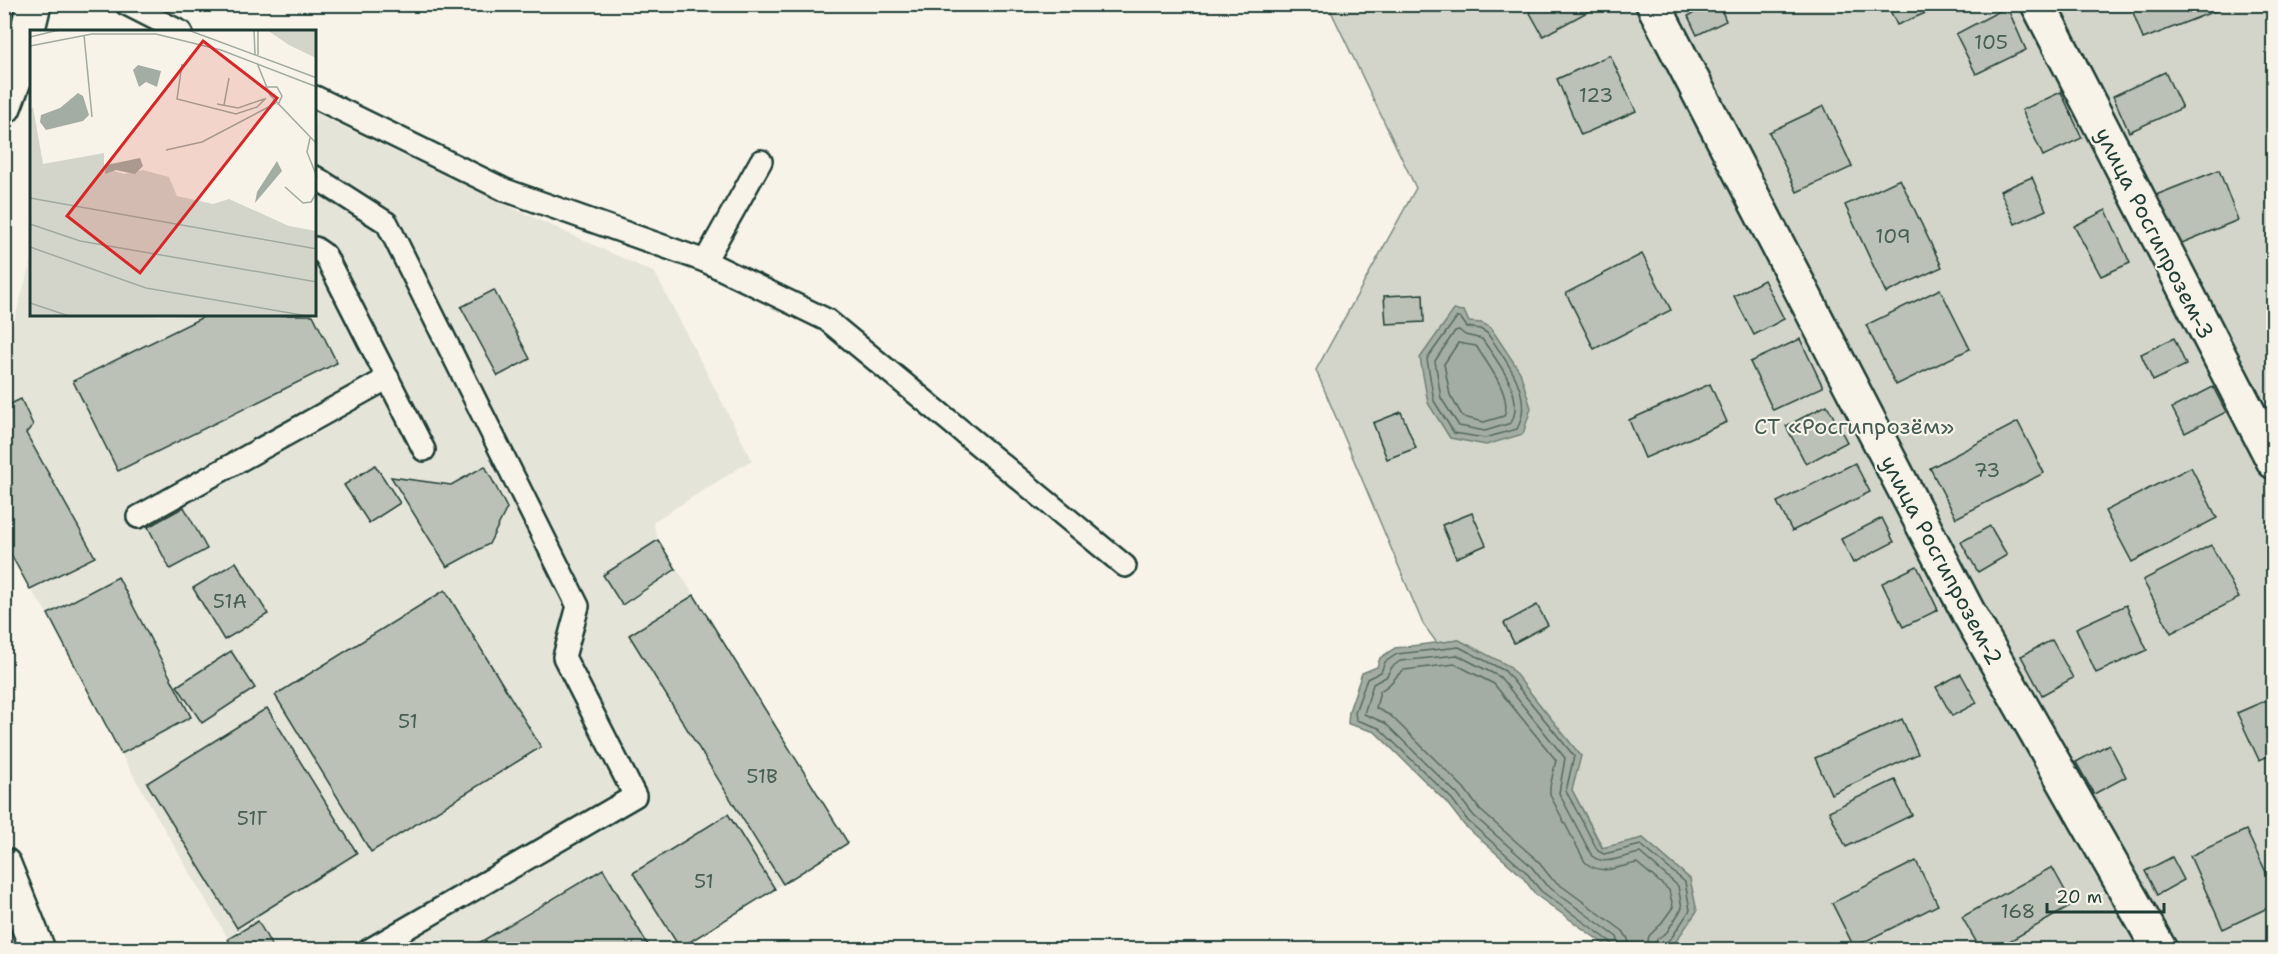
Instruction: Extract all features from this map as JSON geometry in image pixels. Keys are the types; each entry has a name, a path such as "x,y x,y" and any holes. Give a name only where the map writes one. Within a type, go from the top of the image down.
{"street":[{"path":"31,30 34,4"},
{"name":"улица Росгипрозем-2","path":"1653,4 1968,612 2160,950"},
{"name":"улица Росгипрозем-3","path":"2038,4 2274,462"},
{"path":"4,107 25,71 30,34"},
{"path":"4,865 38,950"}],"lane":[{"path":"126,4 177,30"},
{"path":"316,97 504,189 705,261 827,320 1125,566"},
{"path":"705,261 761,161"},
{"path":"316,178 387,223 578,606 564,657 635,796 369,950"},
{"path":"316,249 325,255 424,450"},
{"path":"138,517 388,378"}],"shaded area":[{"path":"316,113 655,273 752,460 653,522 658,540 848,843 678,949 234,949 121,754 48,614 30,589 5,542 4,355 30,265 30,316 316,316"}],"green space":[{"name":"СТ «Росгипрозём»","path":"1328,5 2273,5 2273,949 1665,949 1676,941 1690,879 1643,838 1603,848 1572,790 1459,640 1437,643 1423,624 1316,370 1416,188"}],"water":[{"path":"1454,310 1464,311 1469,322 1482,323 1491,328 1520,372 1531,408 1523,434 1486,445 1450,438 1428,403 1420,358"},
{"path":"1459,640 1509,666 1581,756 1572,790 1602,848 1643,838 1690,879 1697,911 1676,941 1665,949 1611,949 1536,895 1521,875 1464,825 1447,803 1375,732 1348,724 1349,711 1362,673 1377,667 1380,658 1395,648"}],"building":[{"path":"1525,4 1585,4 1589,11 1543,36"},
{"path":"1712,4 1719,4 1726,21 1697,35 1688,16"},
{"path":"1887,4 1947,4 1897,25"},
{"path":"2130,4 2224,4 2225,7 2143,39"},
{"path":"2007,7 2026,50 1976,74 1956,34"},
{"path":"1610,55 1636,111 1581,135 1557,79"},
{"path":"2165,72 2182,108 2129,132 2113,96"},
{"path":"2061,92 2082,138 2043,156 2022,110"},
{"path":"1824,106 1852,167 1797,192 1769,132"},
{"path":"2219,170 2238,220 2177,245 2156,195"},
{"path":"2032,177 2046,210 2015,224 2000,191"},
{"path":"1900,179 1942,267 1886,293 1845,205"},
{"path":"2106,210 2130,263 2101,276 2074,226"},
{"path":"1642,254 1671,310 1594,349 1566,293"},
{"path":"1764,280 1784,319 1754,335 1734,296"},
{"path":"1940,289 1970,349 1896,385 1866,325"},
{"path":"494,290 530,359 498,376 461,307"},
{"path":"1423,294 1424,322 1386,324 1384,296"},
{"path":"205,316 314,316 337,363 118,471 73,381"},
{"path":"2174,338 2186,365 2153,381 2141,354"},
{"path":"1800,339 1823,387 1773,410 1750,362"},
{"path":"1710,384 1727,422 1645,458 1629,420"},
{"path":"2213,387 2226,412 2185,433 2172,408"},
{"path":"21,399 33,425 26,433 95,557 30,589 4,542 4,407"},
{"path":"1827,405 1847,442 1806,464 1786,426"},
{"path":"1401,412 1416,448 1387,459 1373,423"},
{"path":"2018,422 2044,473 1956,518 1930,468"},
{"path":"1855,463 1870,492 1792,531 1777,502"},
{"path":"375,465 400,503 369,523 344,485"},
{"path":"485,466 507,508 489,544 447,567 391,477 451,485"},
{"path":"2191,467 2217,518 2132,562 2105,511"},
{"path":"184,507 207,549 170,569 148,527"},
{"path":"1472,513 1486,545 1456,558 1442,525"},
{"path":"1882,518 1894,542 1853,563 1841,539"},
{"path":"1990,526 2007,555 1978,572 1961,542"},
{"path":"658,540 676,569 622,605 603,575"},
{"path":"2211,545 2239,598 2171,633 2143,580"},
{"path":"236,562 268,614 224,640 193,588"},
{"path":"1917,566 1938,610 1903,627 1882,583"},
{"path":"118,577 191,717 121,754 48,614"},
{"path":"445,590 541,747 371,852 275,695"},
{"path":"694,595 848,843 783,884 629,635"},
{"path":"1537,605 1548,625 1514,643 1504,623"},
{"path":"2126,605 2147,650 2096,673 2076,628"},
{"path":"2052,640 2073,678 2042,695 2021,656"},
{"path":"231,651 255,688 202,723 177,686"},
{"path":"1961,674 1977,703 1952,716 1936,687"},
{"path":"2274,697 2274,754 2259,760 2237,713"},
{"path":"267,708 357,853 237,928 147,783"},
{"path":"1902,719 1918,754 1831,794 1815,758"},
{"path":"2109,744 2126,777 2094,794 2076,762"},
{"path":"1895,780 1912,815 1846,847 1829,811"},
{"path":"728,814 775,889 680,948 633,873"},
{"path":"2246,830 2274,889 2274,905 2223,929 2190,856"},
{"path":"2172,857 2184,880 2157,895 2145,871"},
{"path":"1916,861 1938,905 1854,947 1832,903"},
{"path":"2052,867 2073,905 1994,950 1981,950 1962,917"},
{"path":"603,869 651,950 467,950"},
{"path":"258,921 274,950 234,950 228,939"}]}
